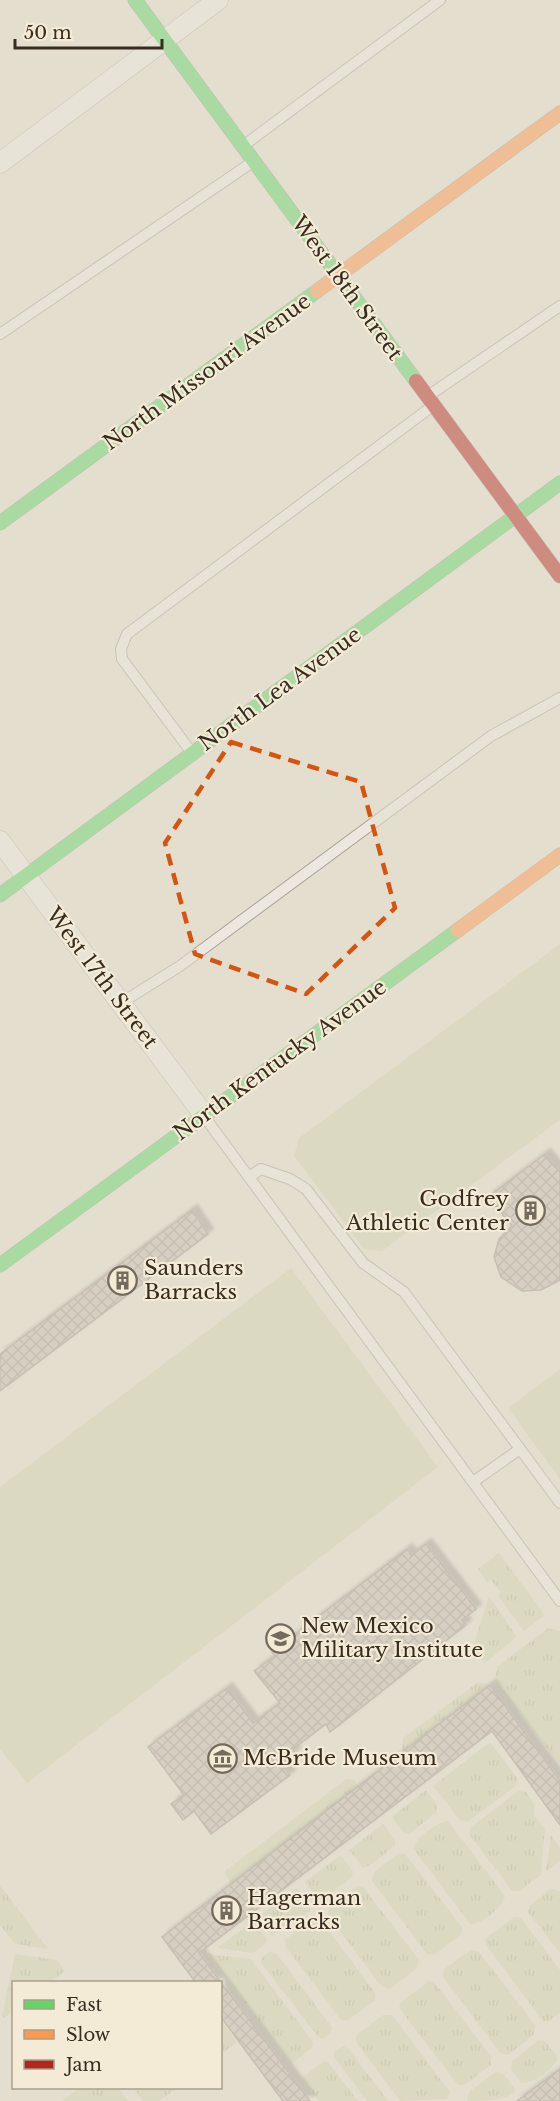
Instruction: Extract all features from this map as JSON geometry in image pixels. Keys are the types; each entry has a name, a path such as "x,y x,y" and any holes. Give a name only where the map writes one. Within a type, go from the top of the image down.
{"street":[{"name":"West 18th Street","path":"135,0 560,576"},
{"path":"0,163 218,0"},
{"name":"North Missouri Avenue","path":"0,523 560,113"},
{"name":"North Lea Avenue","path":"0,895 560,483"},
{"name":"West 17th Street","path":"0,841 204,1115"},
{"name":"North Kentucky Avenue","path":"0,1265 560,855"}],"lane":[{"path":"243,146 440,0"},
{"path":"0,334 254,161"},
{"path":"192,754 122,659 121,649 127,634 430,400 560,306"},
{"path":"121,1004 180,966 491,736 560,698"},
{"path":"204,1115 560,1601"},
{"path":"249,1177 261,1169 290,1179 306,1189 363,1263 404,1292 560,1503"},
{"path":"473,1482 520,1449"}],"highlighted area":[{"path":"231,742 361,782 395,908 306,994 195,954 165,843"}],"green space":[{"path":"560,944 560,1120 382,1251 364,1249 294,1156 299,1138"},
{"path":"291,1268 438,1467 27,1783 0,1749 0,1487"},
{"path":"560,1369 560,1479 508,1408"},
{"path":"499,1553 545,1615 524,1631 498,1596 501,1593 491,1580 487,1582 478,1569"},
{"path":"489,1596 517,1637 485,1663 473,1647"},
{"path":"548,1628 560,1631 560,1764 495,1682 497,1667"},
{"path":"478,1682 491,1686 501,1700 401,1772 403,1738"},
{"path":"490,1742 518,1779 516,1786 467,1822 460,1820 433,1786"},
{"path":"346,1779 354,1780 359,1786 231,1884 224,1872"},
{"path":"426,1790 437,1805 436,1813 409,1834 403,1832 392,1817"},
{"path":"518,1791 526,1792 535,1805 533,1814 545,1829 541,1875 519,1891 512,1891 469,1834 470,1828"},
{"path":"448,1821 505,1896 491,1914 475,1924 470,1924 413,1848 428,1831"},
{"path":"383,1824 395,1840 395,1846 369,1866 362,1867 349,1850"},
{"path":"551,1835 560,1848 560,1861 546,1871"},
{"path":"399,1853 405,1854 462,1927 461,1935 434,1955 427,1954 372,1881 374,1872"},
{"path":"341,1855 353,1871 352,1877 323,1899 318,1899 304,1882"},
{"path":"0,1885 48,1949 15,1944 0,1925"},
{"path":"357,1886 363,1887 419,1960 416,1969 390,1989 382,1987 328,1916 329,1906"},
{"path":"297,1888 310,1905 310,1911 272,1936 258,1917"},
{"path":"551,1889 560,1891 560,1953 528,1912 530,1905"},
{"path":"314,1917 321,1920 376,1994 375,2000 347,2021 341,2020 285,1946 285,1940"},
{"path":"514,1917 521,1918 560,1970 560,2013 549,2021 543,2021 486,1945 486,1938"},
{"path":"253,1921 267,1939 264,1945 253,1953 217,1948"},
{"path":"471,1950 479,1952 536,2026 533,2035 508,2055 500,2053 443,1977 444,1969"},
{"path":"270,1951 277,1954 332,2027 331,2034 325,2038 319,2038 261,1963 262,1958"},
{"path":"15,1954 57,1960 65,1971 51,1981 12,1981 12,2011 4,2018 2,2016"},
{"path":"208,1954 251,1959 313,2042 312,2048 291,2064"},
{"path":"429,1981 434,1982 491,2056 491,2065 464,2085 458,2085 399,2008 401,2002"},
{"path":"383,2015 392,2015 450,2092 447,2099 400,2101 356,2042 357,2034"},
{"path":"222,2021 237,2042 222,2053"},
{"path":"539,2040 545,2041 558,2058 542,2075 532,2081 521,2083 511,2069 512,2061"},
{"path":"343,2046 349,2049 388,2101 367,2101 334,2057 334,2052"},
{"path":"323,2062 328,2062 358,2101 319,2101 301,2078"},
{"path":"496,2072 504,2075 516,2090 513,2094 495,2100 467,2101 469,2092"},
{"path":"79,2089 119,2089 128,2101 62,2101"},
{"path":"134,2089 177,2089 159,2101 143,2101"}],"building":[{"name":"Godfrey Athletic Center","path":"545,1154 560,1172 560,1280 541,1290 522,1291 501,1277 494,1257 499,1239 512,1226 488,1197"},
{"name":"Saunders Barracks","path":"192,1210 208,1234 0,1391 0,1354"},
{"path":"426,1544 476,1609 462,1620 466,1625 330,1732 326,1724 293,1749 295,1753 281,1763 290,1775 211,1834 194,1811 183,1820 171,1804 184,1795 148,1747 227,1688 253,1723 280,1703 254,1671 275,1656 272,1652 407,1549 411,1555"},
{"name":"Hagerman Barracks","path":"490,1685 560,1781 560,1825 492,1731 199,1953 220,1981 195,1981 162,1937"},
{"name":"Hagerman Barracks","path":"222,1984 310,2101 283,2101 222,2019"},
{"path":"560,2069 560,2101 517,2101"}],"traffic: fast":[{"path":"135,0 416,381"},
{"path":"0,523 317,291"},
{"path":"0,895 560,483"},
{"path":"0,1265 458,930"}],"traffic: slow":[{"path":"317,291 560,113"},
{"path":"458,930 560,855"}],"traffic: jam":[{"path":"416,381 560,576"}],"place":[{"name":"Godfrey Athletic Center","path":"530,1211"},
{"name":"Saunders Barracks","path":"123,1280"},
{"name":"New Mexico Military Institute","path":"280,1638"},
{"name":"McBride Museum","path":"222,1758"},
{"name":"Hagerman Barracks","path":"226,1910"}]}
